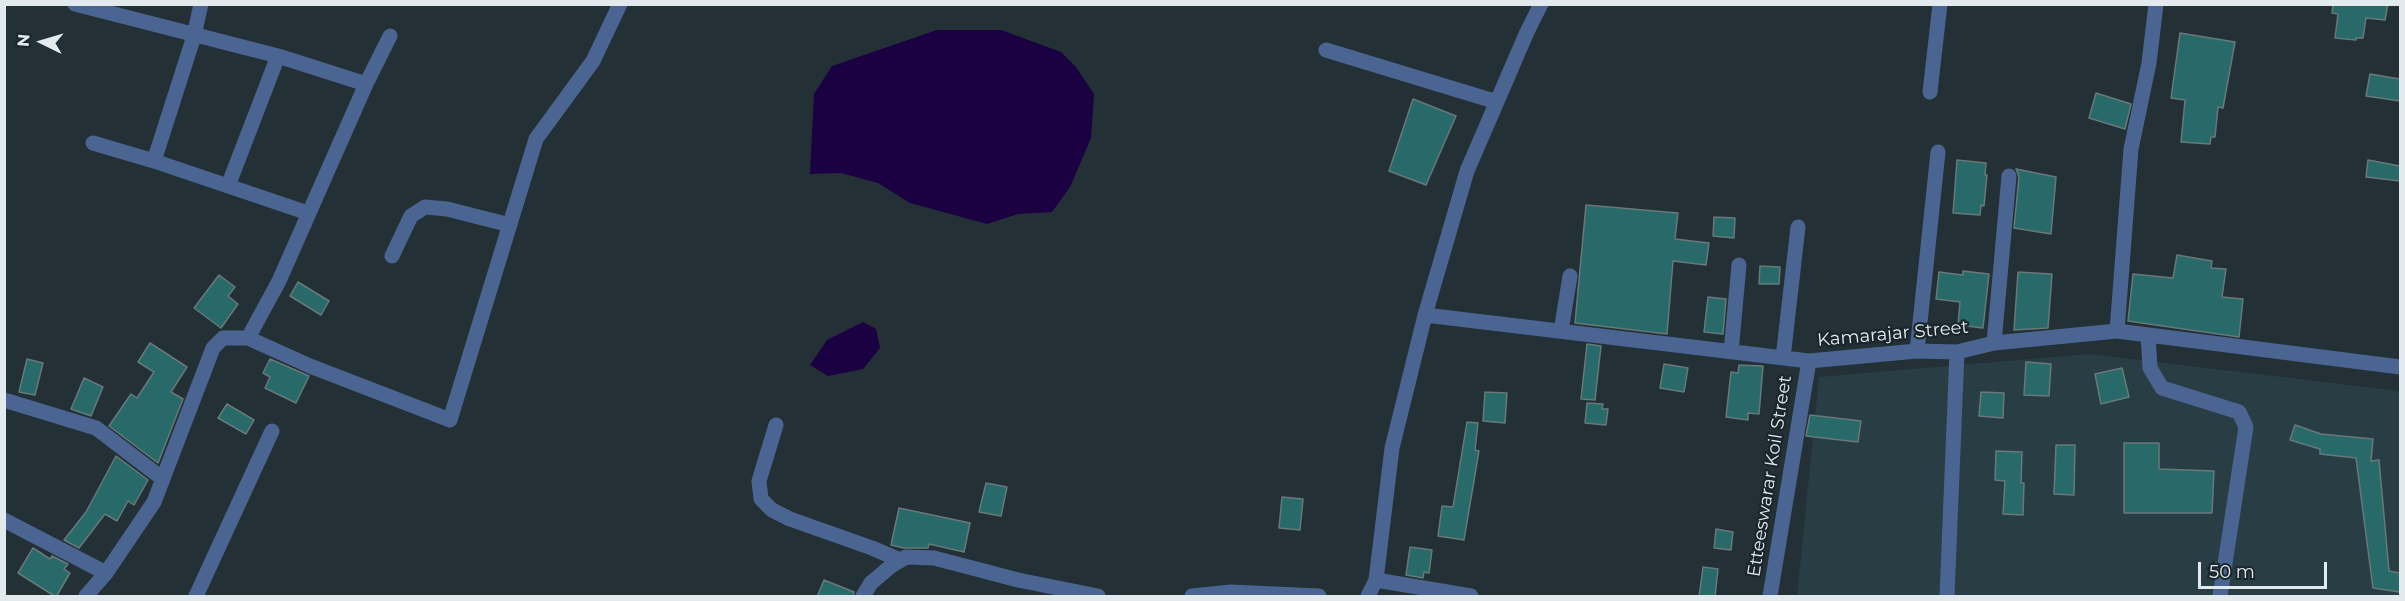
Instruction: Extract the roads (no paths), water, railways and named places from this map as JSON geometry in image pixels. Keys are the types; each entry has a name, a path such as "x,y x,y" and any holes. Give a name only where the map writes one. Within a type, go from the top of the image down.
{"street":[{"path":"75,4 278,56 366,84"},
{"path":"154,161 194,36 201,4"},
{"path":"86,597 106,573 154,502 213,348 223,338 248,338 310,366 450,420 536,139 593,61 620,4"},
{"path":"1368,597 1376,580 1392,448 1425,315 1467,171 1541,4"},
{"path":"1930,92 1940,4"},
{"path":"2117,331 2131,149 2149,63 2156,4"},
{"path":"248,338 279,281 366,84 390,36"},
{"path":"1326,50 1497,102"},
{"path":"228,186 278,56"},
{"path":"93,143 308,213"},
{"path":"1917,351 1938,152"},
{"path":"1994,343 2009,176"},
{"path":"392,256 411,216 425,207 447,209 510,225"},
{"path":"1783,358 1798,227"},
{"path":"1731,352 1739,265"},
{"path":"1561,331 1570,276"},
{"name":"Kamarajar Street","path":"1425,315 1809,361 1917,351 1957,351 1994,343 2117,331 2400,367"},
{"path":"2148,335 2150,368 2162,388 2239,412 2246,427 2220,597"},
{"path":"1947,597 1957,351"},
{"name":"Etteeswarar Koil Street","path":"1770,597 1809,361"},
{"path":"4,400 96,428 163,479"},
{"path":"776,425 759,481 761,499 772,510 790,519 900,560"},
{"path":"196,597 272,430"},
{"path":"4,520 106,573"},
{"path":"863,597 871,583 906,557 934,558 1018,580 1098,597"},
{"path":"1376,580 1471,597"},
{"path":"1192,597 1231,592 1319,597"}]}
